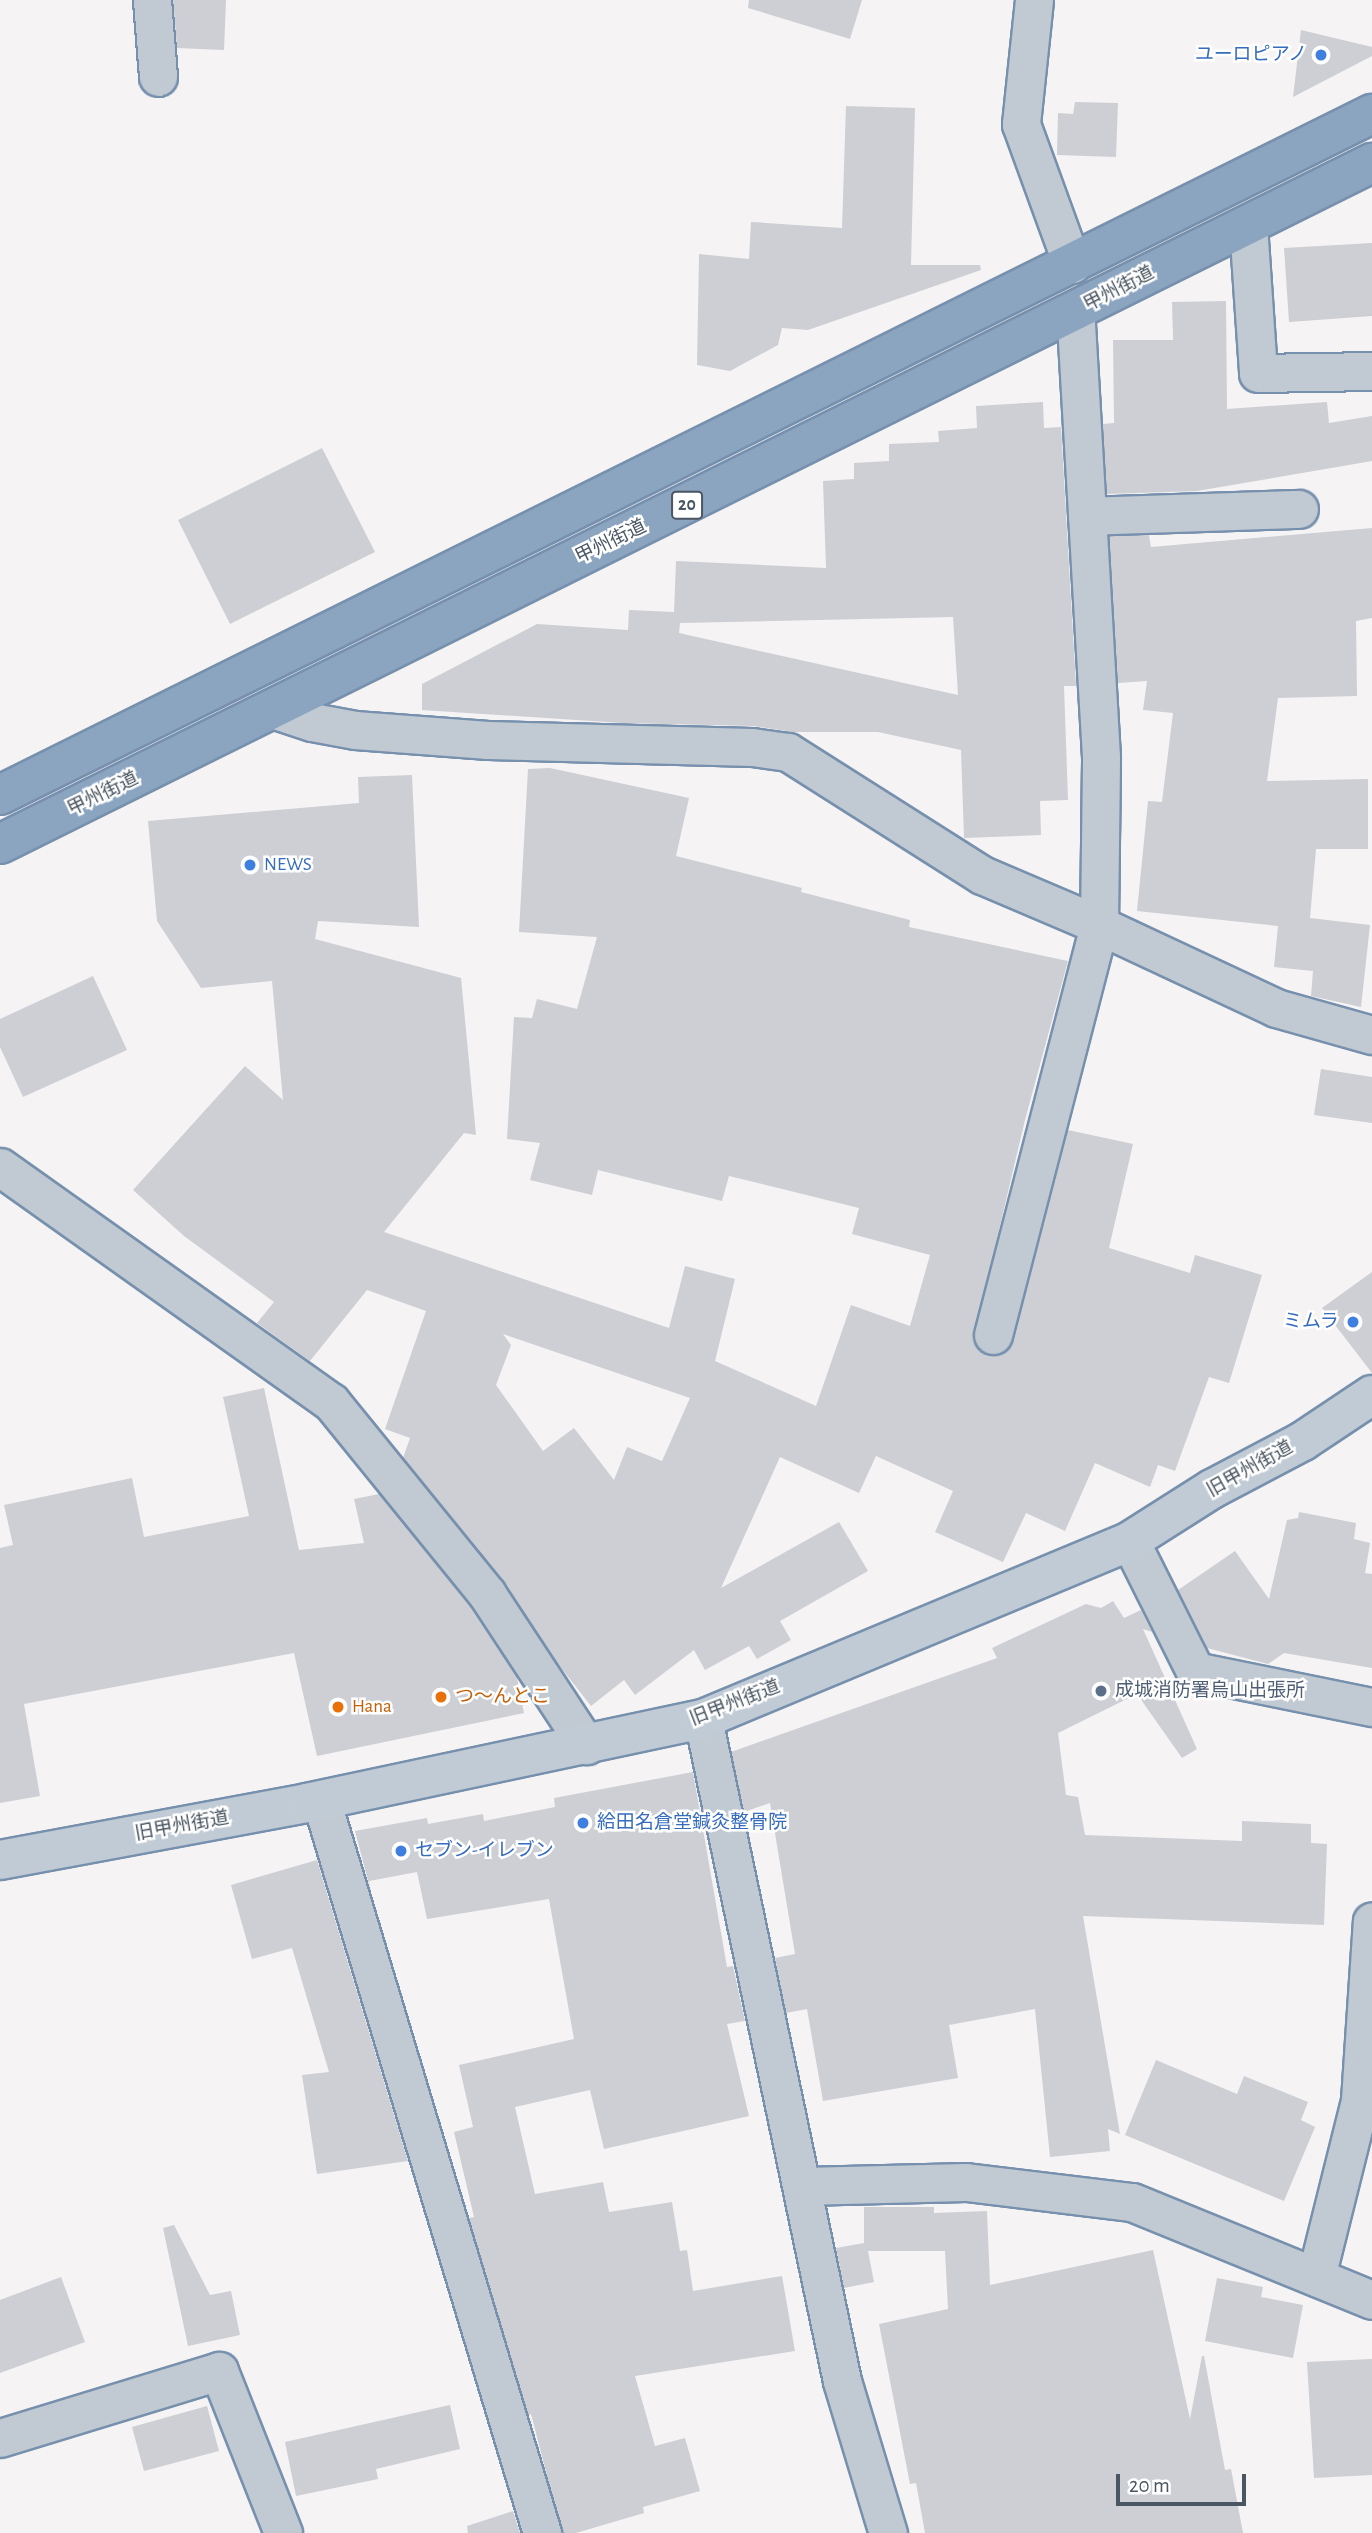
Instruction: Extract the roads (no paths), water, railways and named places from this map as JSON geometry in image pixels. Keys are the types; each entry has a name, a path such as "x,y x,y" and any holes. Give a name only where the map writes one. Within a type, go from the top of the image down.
{"highway":[{"name":"20","path":"0,794 1372,114"},
{"name":"甲州街道","path":"0,844 275,710 1372,163"}],"street":[{"path":"152,0 158,77"},
{"path":"1034,0 1021,124 1072,264"},
{"path":"1248,225 1258,373 1372,371"},
{"path":"993,1335 1099,925 1101,757 1075,311"},
{"path":"1087,516 1299,509"},
{"path":"275,710 313,722 355,730 488,740 752,747 788,752 982,876 1099,925 1276,1007 1372,1035"},
{"path":"0,1167 331,1402 487,1594 586,1745"},
{"name":"旧甲州街道","path":"0,1860 321,1800 703,1719 1130,1541 1212,1489 1303,1441 1372,1395"},
{"path":"1130,1541 1195,1671 1372,1707"},
{"path":"703,1719 842,2381 888,2533"},
{"path":"321,1800 542,2533"},
{"path":"1316,2277 1360,2100 1372,1921"},
{"path":"802,2186 966,2182 1132,2202 1372,2300"},
{"path":"0,2438 219,2371 283,2533"}],"place":[{"name":"ユーロピアノ","path":"1321,55"},
{"name":"NEWS","path":"250,865"},
{"name":"ミムラ","path":"1353,1322"},
{"name":"成城消防署烏山出張所","path":"1101,1691"},
{"name":"つ～んとこ","path":"441,1697"},
{"name":"Hana","path":"338,1707"},
{"name":"給田名倉堂鍼灸整骨院","path":"583,1823"},
{"name":"セブン-イレブン","path":"401,1851"}]}
